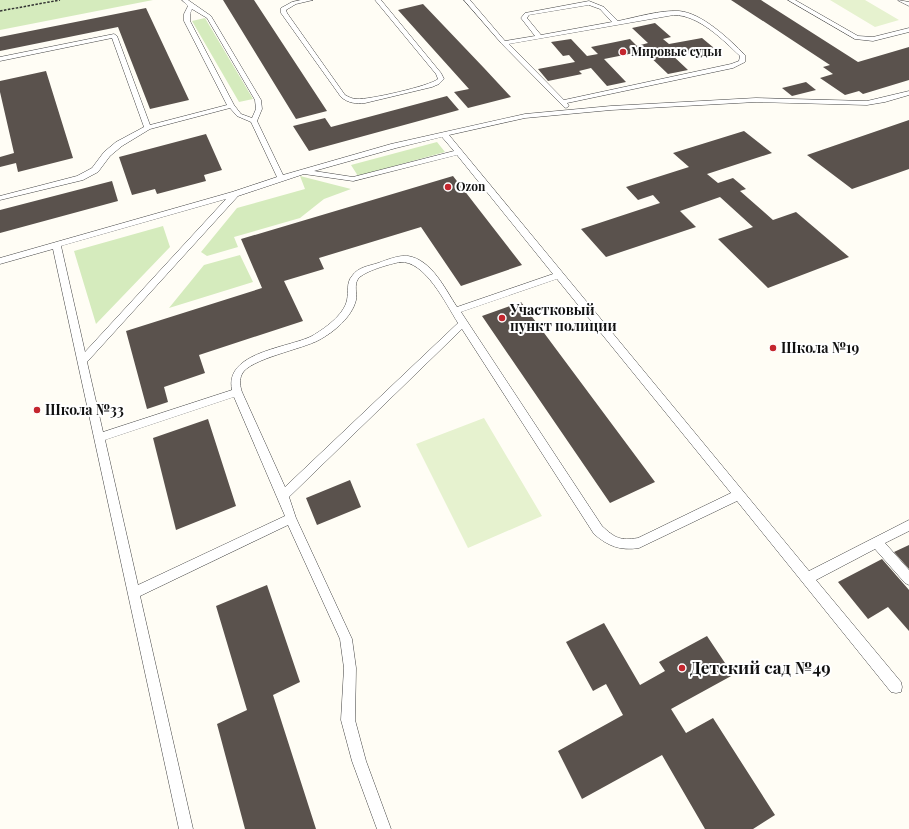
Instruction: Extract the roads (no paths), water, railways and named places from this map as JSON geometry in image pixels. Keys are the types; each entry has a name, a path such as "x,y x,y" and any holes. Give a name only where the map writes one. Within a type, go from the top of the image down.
{"lane":[{"path":"186,0 190,7 201,11 209,17 258,100 259,109 254,121"},
{"path":"310,0 287,6 283,9 284,13 343,96 348,100 356,102 430,86 437,83 441,79 439,74 378,0"},
{"path":"467,0 504,43 572,112"},
{"path":"791,0 857,38 874,39 909,30"},
{"path":"901,0 909,4"},
{"path":"539,36 526,22 524,18 527,14 589,3 602,8 617,23"},
{"path":"190,7 186,14 187,21 231,106 239,115 254,121 281,178"},
{"path":"504,43 672,13 692,16 737,49 743,56 742,62 733,66 562,102"},
{"path":"0,59 114,36 148,128"},
{"path":"0,261 236,194 300,172 444,134 525,116 756,100 867,103 886,100 909,93"},
{"path":"0,198 80,178 95,170 108,154 119,144 148,128 231,106"},
{"path":"444,134 896,687"},
{"path":"300,172 338,178 353,178 459,152"},
{"path":"82,362 236,194"},
{"path":"57,246 186,829"},
{"path":"384,829 359,761 348,720 350,668 346,639 291,518 283,496 237,392 235,386 236,376 242,367 253,361 307,342 323,334 340,318 351,301 353,281 358,274 367,269 406,258 417,261 424,267 463,323 598,530 609,540 624,546 639,543 739,495"},
{"path":"455,311 559,275"},
{"path":"283,496 463,323"},
{"path":"99,438 237,392"},
{"path":"134,593 291,518"},
{"path":"807,578 909,525"},
{"path":"876,542 909,579"}],"place":[{"name":"Мировые судьи","path":"623,52"},
{"name":"Ozon","path":"448,187"},
{"name":"Участковый пункт полиции","path":"502,318"},
{"name":"Школа №19","path":"773,348"},
{"name":"Школа №33","path":"37,410"},
{"name":"Детский сад №49","path":"682,668"}]}
